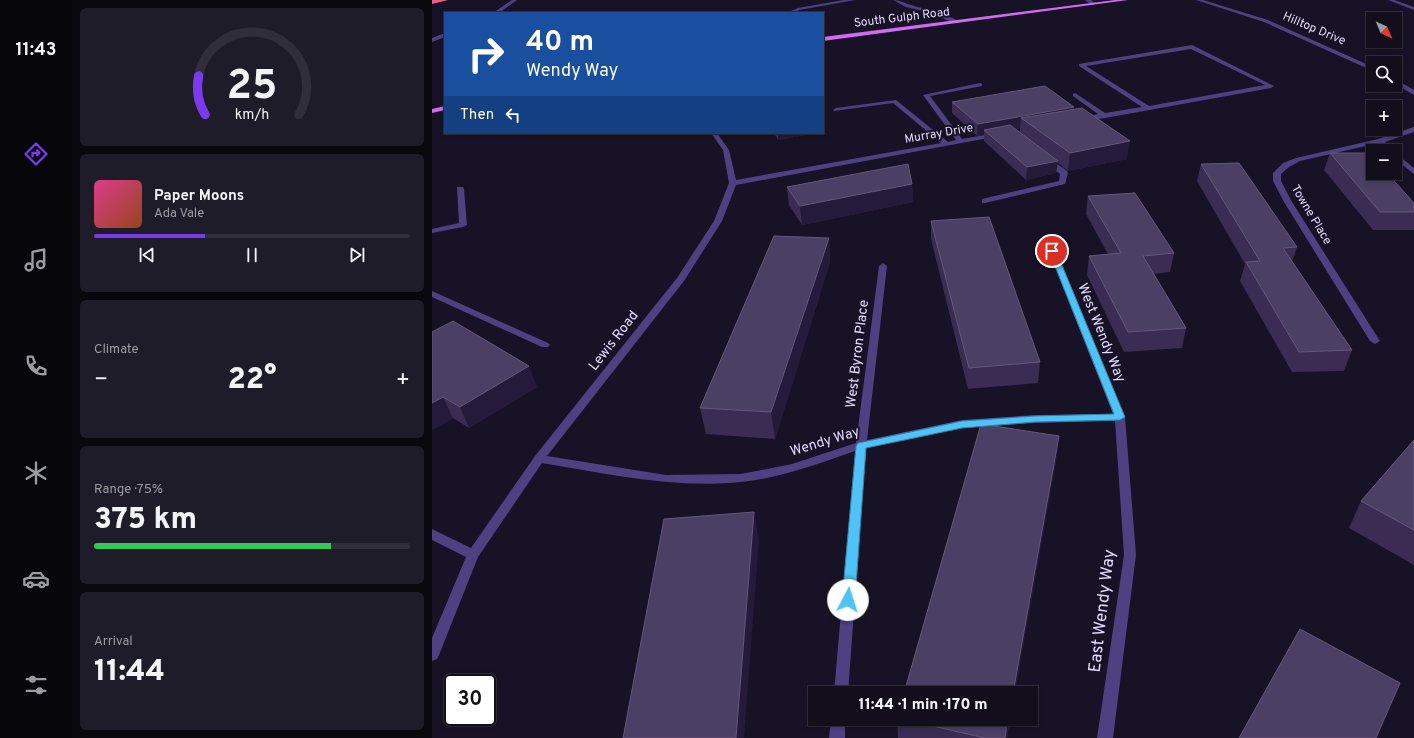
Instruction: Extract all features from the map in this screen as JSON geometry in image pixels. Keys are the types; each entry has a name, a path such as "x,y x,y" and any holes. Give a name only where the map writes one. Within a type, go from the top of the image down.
{"highway":[{"path":"432,2 445,0"}],"main road":[{"name":"South Gulph Road","path":"824,40 1126,0"},
{"path":"432,111 444,108"}],"street":[{"path":"497,12 515,0"},
{"path":"818,0 823,5"},
{"path":"791,12 798,9 853,0"},
{"path":"895,0 908,6 929,11 956,22"},
{"path":"1087,0 1094,4"},
{"name":"Hilltop Drive","path":"1198,0 1266,21 1366,66"},
{"path":"1390,0 1414,10"},
{"path":"432,40 444,35"},
{"path":"1074,121 1105,116 1271,86 1192,47 1082,65 1148,108"},
{"path":"1402,85 1414,93"},
{"path":"961,142 926,95 980,86"},
{"path":"1075,95 1105,116"},
{"path":"836,110 894,101 946,144"},
{"path":"1380,141 1414,129"},
{"path":"715,134 726,150 733,182"},
{"name":"Murray Drive","path":"733,182 1004,134"},
{"path":"1380,141 1383,144"},
{"name":"Towne Place","path":"1374,341 1288,202 1277,181 1277,173 1286,165 1298,159 1380,141"},
{"path":"985,201 1062,182 1064,173 1040,155"},
{"path":"1402,161 1414,172"},
{"name":"Lewis Road","path":"432,655 473,555 540,460 681,279 718,221 733,182"},
{"path":"432,231 463,224 460,189"},
{"name":"West Wendy Way","path":"1047,237 1120,417"},
{"name":"West Byron Place","path":"842,686 862,446 883,266"},
{"path":"432,294 545,345"},
{"name":"Wendy Way","path":"540,460 666,479 741,478 793,468 862,446 962,424 1035,419 1120,417"},
{"name":"East Wendy Way","path":"1105,738 1130,555 1120,417"},
{"path":"432,534 473,555"},
{"path":"837,738 838,726"}],"building":[{"path":"1045,86 1074,107 978,124 952,102"},
{"path":"1082,108 1130,141 1070,153 1021,118"},
{"path":"1010,125 1058,161 1027,167 984,130"},
{"path":"1330,153 1366,153 1366,180 1393,180 1414,203 1414,212 1380,212"},
{"path":"1239,163 1297,247 1283,248 1352,350 1299,352 1246,262 1260,261 1201,164"},
{"path":"908,164 912,184 800,206 787,187"},
{"path":"1135,193 1174,253 1143,256 1186,328 1128,332 1089,256 1121,253 1088,196"},
{"path":"989,217 1040,362 969,368 931,221"},
{"path":"774,236 829,238 771,412 700,408"},
{"path":"453,321 529,366 460,407 443,397 432,403 432,332"},
{"path":"981,424 1059,436 1014,686 906,686"},
{"path":"1414,440 1414,530 1361,501"},
{"path":"754,512 736,738 623,738 664,519"},
{"path":"1300,629 1400,683 1376,738 1239,738"},
{"path":"933,726 1007,726 1005,738 985,738"}],"route":[{"path":"848,600 862,446 962,424 1035,419 1120,417 1052,251"}]}
